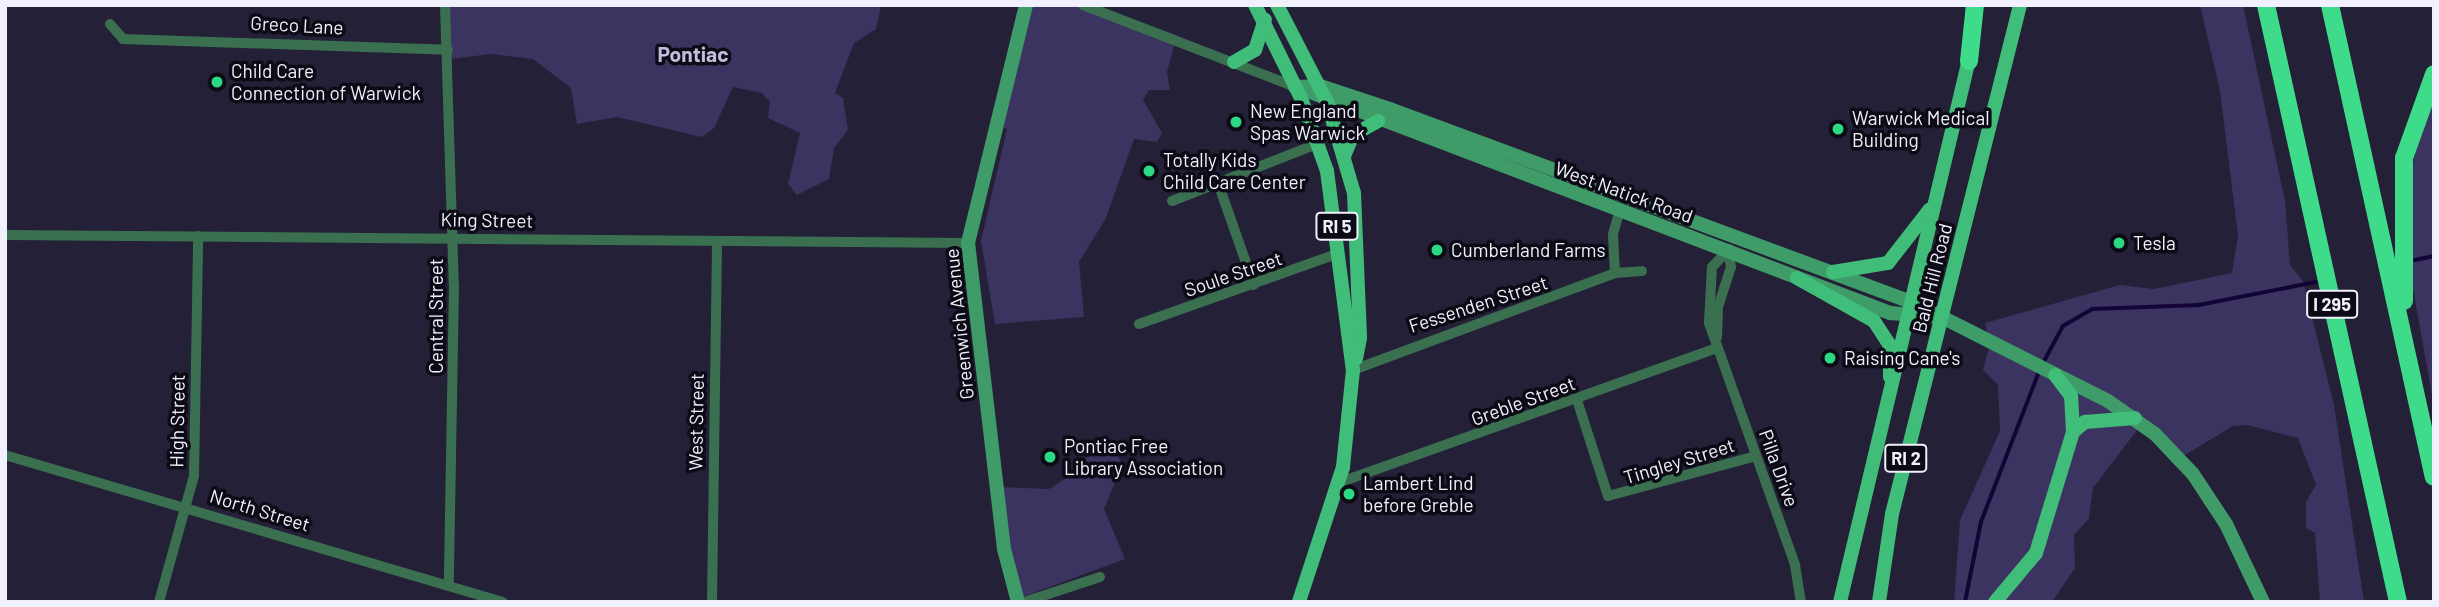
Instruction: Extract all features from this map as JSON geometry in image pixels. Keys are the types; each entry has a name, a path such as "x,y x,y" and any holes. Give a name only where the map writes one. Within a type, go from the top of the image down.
{"highway":[{"path":"1969,61 1975,5"},
{"name":"I 295","path":"2266,5 2398,602"},
{"path":"2330,5 2434,477"},
{"path":"2409,361 2400,213 2404,158 2434,74"}],"main road":[{"name":"Greenwich Avenue","path":"1018,602 1004,549 968,243 1026,5"},
{"name":"RI 5","path":"1255,5 1265,20 1295,87 1317,144 1342,253 1353,370"},
{"name":"RI 5","path":"1276,5 1320,86 1354,193 1360,291 1338,483 1298,602"},
{"name":"Bald Hill Road","path":"1840,602 1911,318 1982,5"},
{"name":"Bald Hill Road","path":"1879,602 1892,514 2020,5"},
{"path":"1234,61 1255,50 1265,20"},
{"name":"West Natick Road","path":"1295,87 1320,86 1833,272 1943,316 2051,373 2135,418 2201,485 2263,602"},
{"name":"West Natick Road","path":"1295,87 1327,103 1797,278 1911,318 1943,316"},
{"path":"1343,158 1353,135 1378,121"},
{"path":"1833,272 1888,263 1923,222 1940,189"},
{"path":"1797,278 1863,313 1885,337 1891,359 1881,444"},
{"path":"1995,602 2036,553 2073,432 2071,396 2051,373"},
{"path":"2073,432 2085,422 2135,418"},
{"path":"1849,602 1856,545"}],"street":[{"name":"Central Street","path":"445,5 453,237 449,585"},
{"name":"West Natick Road","path":"1083,5 1234,61 1295,87"},
{"name":"Greco Lane","path":"110,24 123,39 448,50"},
{"path":"1171,201 1317,144"},
{"path":"1218,183 1254,285"},
{"path":"1615,273 1613,234 1620,210"},
{"name":"King Street","path":"5,234 968,243"},
{"name":"High Street","path":"159,602 190,506 198,236"},
{"name":"Pilla Drive","path":"1718,348 1728,251 1734,236"},
{"name":"West Street","path":"712,602 717,242"},
{"name":"Pilla Drive","path":"1728,251 1712,267 1706,300 1718,348 1756,456 1801,602"},
{"name":"Soule Street","path":"1139,324 1337,254"},
{"name":"Fessenden Street","path":"1353,370 1615,273 1642,271"},
{"name":"Greble Street","path":"1338,483 1718,348"},
{"name":"Tingley Street","path":"1577,400 1591,460 1612,498 1756,456"},
{"name":"North Street","path":"5,455 190,506 503,602"},
{"path":"1024,602 1100,577"}],"shaded area":[{"path":"444,5 881,5 876,29 854,43 835,93 843,98 848,130 834,148 829,179 797,195 788,184 800,133 768,118 770,102 762,93 733,87 714,128 702,137 617,117 577,124 571,88 533,59 492,54 449,59"},
{"path":"1026,5 1084,5 1177,35 1167,72 1170,90 1149,90 1143,100 1162,133 1157,142 1134,139 1106,218 1079,262 1084,317 995,324 981,241 1007,129 995,124"},
{"path":"2200,5 2243,5 2285,201 2290,265 2303,281 2334,405 2364,602 2320,602 2315,533 2306,528 2306,502 2316,485 2298,438 2247,425 2233,426 2180,458 2141,425 2093,488 2089,519 2074,535 2075,568 2052,602 1954,602 1960,520 2000,431 1998,385 1983,370 1990,344 1985,323 2120,285 2154,289 2232,273 2238,236 2220,91"},
{"path":"2434,95 2434,407 2411,277 2409,196 2415,152"},
{"path":"1110,449 1123,463 1104,509 1125,559 1017,599 1000,487 1049,489 1074,473 1078,461"}],"waterway":[{"path":"2415,260 2434,256"},
{"path":"2042,365 2063,326 2092,309 2199,305 2316,282"},
{"path":"1965,602 1981,522 2039,372"}],"place":[{"name":"Child Care Connection of Warwick","path":"217,82"},
{"name":"New England Spas Warwick","path":"1236,122"},
{"name":"Warwick Medical Building","path":"1838,129"},
{"name":"Totally Kids Child Care Center","path":"1149,171"},
{"name":"Tesla","path":"2119,243"},
{"name":"Cumberland Farms","path":"1437,250"},
{"name":"Raising Cane's","path":"1830,358"},
{"name":"Pontiac Free Library Association","path":"1050,457"},
{"name":"Lambert Lind before Greble","path":"1349,494"}],"district":[{"name":"Pontiac","path":"693,54"}]}
